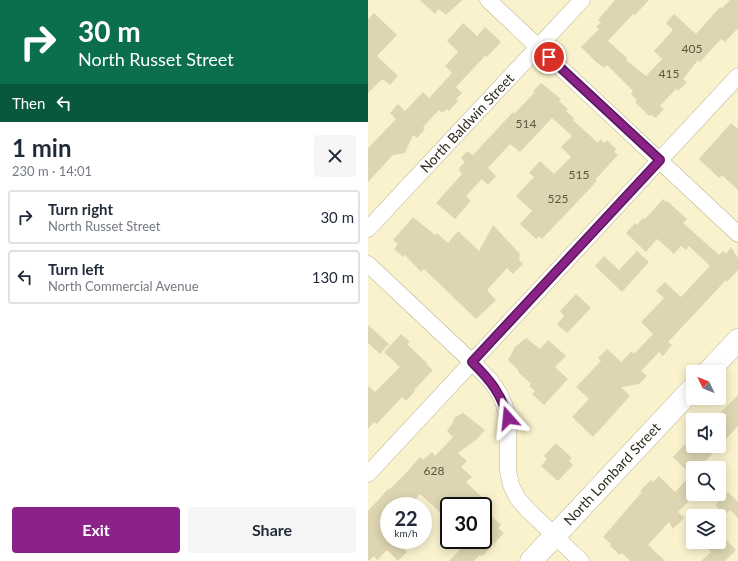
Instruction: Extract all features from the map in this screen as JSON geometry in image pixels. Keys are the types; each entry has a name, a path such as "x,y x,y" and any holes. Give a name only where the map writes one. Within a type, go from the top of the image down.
{"main road":[{"path":"715,365 738,340"},
{"name":"North Lombard Street","path":"532,561 686,396"}],"street":[{"path":"488,0 738,234"},
{"name":"North Baldwin Street","path":"368,229 582,0"},
{"path":"368,474 738,76"},
{"path":"368,264 490,380 499,393 508,418 508,471 511,485 518,499 581,561"}],"building":[{"path":"420,0 462,0 446,15 439,9 435,14"},
{"path":"615,0 649,0 635,15 633,14 608,41 627,58 626,60 646,76 662,59 654,51 673,30 666,23 674,14 696,34 720,7 722,8 730,0 738,0 738,28 725,42 721,39 700,62 698,60 683,79 687,82 678,91 676,89 660,106 664,109 656,118 651,115 649,116 635,102 637,100 631,94 633,91 607,65 604,68 581,47 599,29 596,27 601,22 598,20"},
{"path":"374,13 397,35 377,56 398,76 390,85 382,79 368,93 368,19"},
{"path":"463,23 477,36 485,27 501,42 487,57 485,56 456,87 462,93 456,99 458,101 449,111 447,109 442,113 439,110 423,127 425,129 417,138 413,135 405,153 393,155 368,182 368,148 396,119 390,113 398,104 405,111 423,92 429,98 452,73 445,66 458,52 447,41"},
{"path":"541,83 561,99 559,101 568,109 566,111 574,118 573,120 598,143 601,139 604,143 607,140 616,149 614,152 618,155 595,180 597,181 542,239 539,236 536,239 520,224 532,211 516,196 534,177 529,173 540,161 554,174 571,157 561,147 572,136 552,118 520,152 510,144 488,168 496,176 488,185 482,179 466,196 471,201 455,219 436,203 462,174 459,168 465,162 461,158 467,151 473,155 513,112 514,114 535,92 533,91"},
{"path":"731,123 738,129 738,190 722,175 719,178 699,159"},
{"path":"663,199 687,219 683,223 719,255 723,251 726,254 731,247 738,258 738,270 727,282 726,280 668,342 672,345 663,356 659,352 641,371 647,376 639,384 621,387 630,396 593,437 572,417 589,399 576,387 601,361 598,358 607,349 621,362 631,352 635,353 653,334 641,322 664,298 656,291 665,282 681,297 710,266 689,246 686,250 681,246 674,254 657,239 646,252 626,233 635,223 637,225 643,218 645,219"},
{"path":"413,217 435,235 437,233 448,243 458,231 479,251 493,225 520,254 519,260 523,264 513,274 507,268 487,290 496,300 476,319 424,269 421,272 405,255 403,257 394,249 398,244 393,240"},
{"path":"637,251 649,262 622,292 595,266 604,256 619,270"},
{"path":"576,294 591,308 567,333 557,324 564,316 560,311"},
{"path":"368,325 389,344 380,354 368,343"},
{"path":"401,334 410,342 407,344 433,370 406,401 402,397 377,424 374,422 368,429 368,386 375,392 400,367 384,352"},
{"path":"526,338 540,349 548,340 566,356 555,367 568,379 544,405 532,394 535,391 529,386 531,384 508,360 515,347"},
{"path":"738,395 738,426 726,439 726,413 720,413"},
{"path":"463,413 485,430 476,440 458,453 467,461 461,467 472,477 466,482 482,497 440,497 440,512 432,505 432,497 423,497 420,494 418,497 381,497 406,473 420,457 423,460 432,452 435,456 453,437 447,431 455,417"},
{"path":"556,443 572,458 569,461 573,465 558,481 541,466 547,459 544,456"},
{"path":"685,444 686,453 713,453 706,461 686,461 686,470 673,457"},
{"path":"659,476 675,492 686,480 686,501 689,501 678,512 684,518 673,529 669,522 648,545 665,561 630,561 622,553 620,555 603,537 642,492 640,491 651,480 653,482"},
{"path":"728,492 738,502 738,518 730,510 726,514 726,509 719,509 715,505 719,501 726,501 726,494"},
{"path":"380,498 380,549 404,549 407,552 398,561 387,550 377,560 374,556 368,561 368,511"},
{"path":"492,516 501,525 498,528 504,533 492,546"},
{"path":"726,540 736,550 725,561 701,561 711,552 708,549 726,549"},
{"path":"460,549 489,549 474,561 449,561"}],"route":[{"path":"508,418 499,393 490,380 472,362 660,160 549,57"}]}
